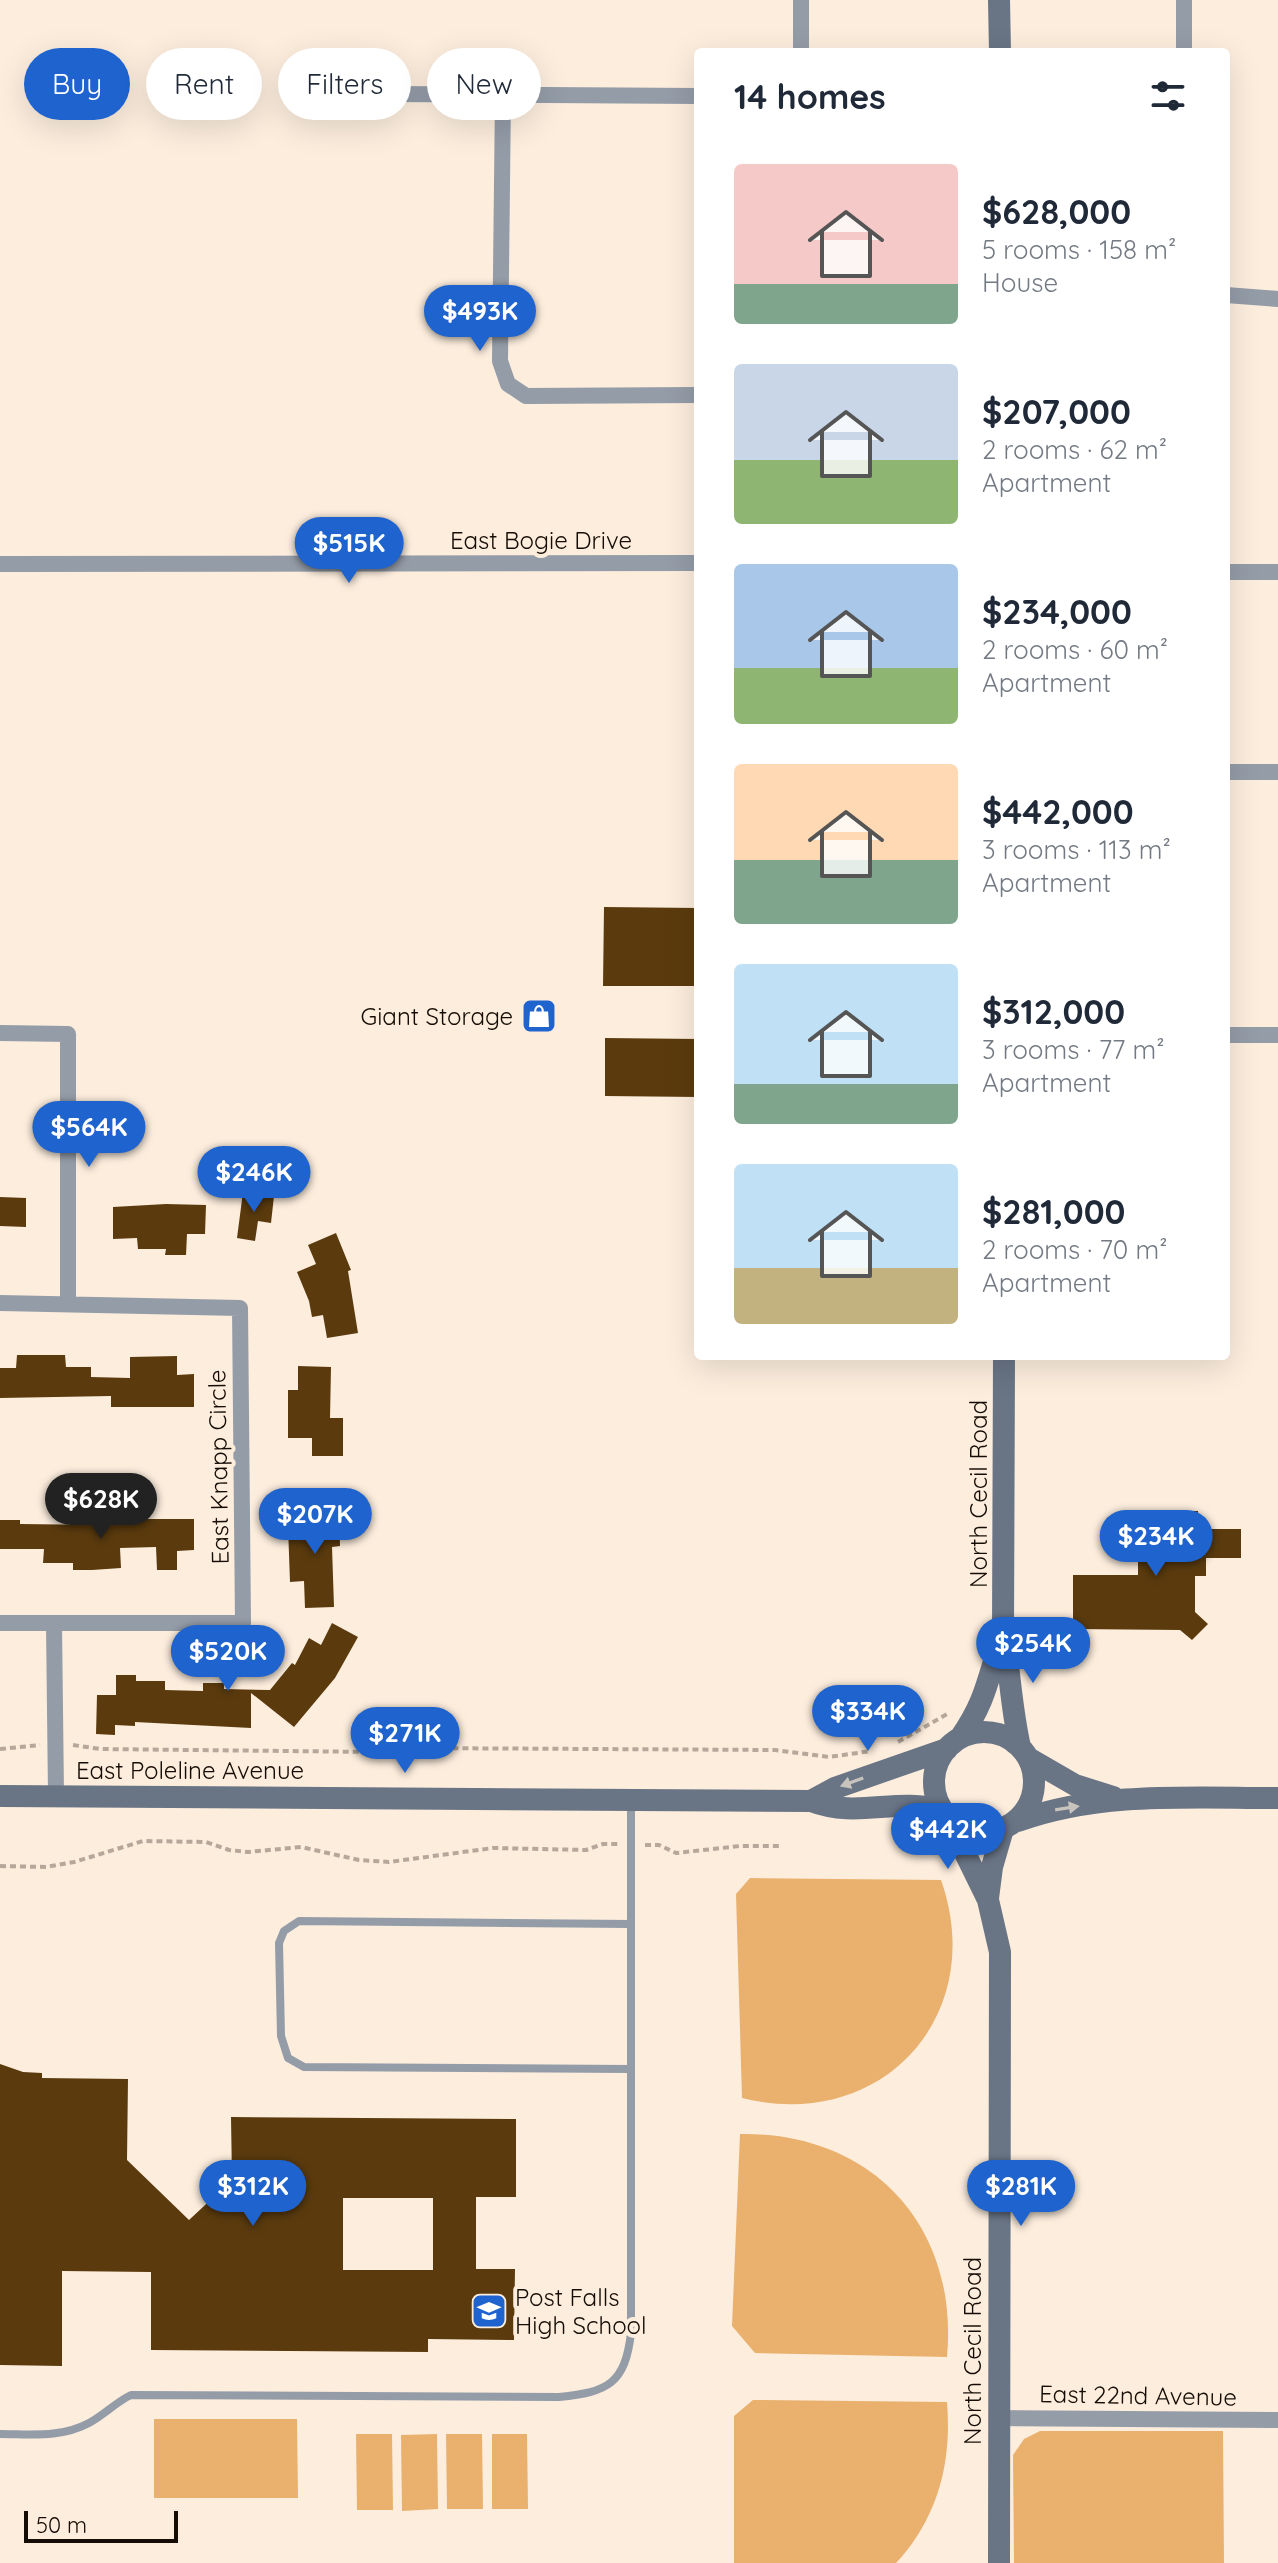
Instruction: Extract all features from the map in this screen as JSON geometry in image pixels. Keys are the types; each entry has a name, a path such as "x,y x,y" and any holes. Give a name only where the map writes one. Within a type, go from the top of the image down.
{"main road":[{"path":"999,0 1000,48"},
{"name":"North Cecil Road","path":"1004,1360 1003,1632 1009,1664 1010,1696 1025,1753"},
{"name":"North Cecil Road","path":"953,1744 977,1714 986,1694 1003,1632"},
{"path":"1118,1798 1075,1785 1025,1753 1007,1737 991,1733 975,1733 953,1744 938,1762 934,1778 935,1795 948,1816 969,1830 986,1833 1043,1812 1118,1798 1278,1798"},
{"name":"East Poleline Avenue","path":"811,1801 835,1788 953,1744"},
{"path":"1010,1825 1028,1807 1034,1791 1025,1753"},
{"name":"East Poleline Avenue","path":"0,1796 811,1801 850,1811 922,1804 948,1816"},
{"name":"North Cecil Road","path":"948,1816 988,1900 1000,1952 999,2563"},
{"name":"North Cecil Road","path":"988,1900 992,1867 1010,1825"}],"street":[{"path":"801,0 801,48"},
{"path":"1184,0 1184,48"},
{"path":"541,95 694,96"},
{"path":"503,120 500,361 508,384 526,396 694,395"},
{"path":"1230,295 1278,299"},
{"name":"East Bogie Drive","path":"0,564 694,563"},
{"path":"1230,572 1278,572"},
{"path":"1230,772 1278,772"},
{"path":"0,1033 68,1034 68,1302"},
{"path":"1230,1035 1278,1035"},
{"name":"East Knapp Circle","path":"0,1303 68,1302 240,1308 243,1623 0,1623"},
{"path":"54,1624 56,1795"},
{"name":"East 22nd Avenue","path":"998,2418 1278,2420"}],"lane":[{"path":"0,2434 57,2434 90,2423 114,2403 131,2395 559,2397 605,2389 620,2374 628,2357 631,2333 631,1800"},
{"path":"631,1924 299,1921 284,1931 279,1943 281,2036 288,2058 304,2067 631,2069"}],"path":[{"path":"890,1746 941,1720 958,1706"},
{"path":"0,1749 22,1745"},
{"path":"80,1745 100,1749 348,1752 410,1748 775,1750 829,1757 876,1750"},
{"path":"0,1866 46,1867 74,1862 143,1841 206,1842 229,1850 248,1852 301,1847 359,1860 389,1862 493,1848 586,1850 603,1844 659,1845 676,1853 740,1846 782,1846"}],"shaded area":[{"path":"750,1878 941,1880 952,1930 950,1976 936,2018 912,2053 879,2080 838,2098 792,2104 742,2098 736,1894"},
{"path":"740,2134 787,2138 830,2150 867,2169 898,2196 922,2228 938,2267 947,2310 947,2357 755,2353 732,2326"},
{"path":"753,2400 947,2402 947,2447 939,2488 922,2527 896,2563 734,2563 734,2416"},
{"path":"154,2419 297,2419 298,2498 154,2498"},
{"path":"1040,2431 1223,2431 1224,2563 1014,2563 1013,2455 1024,2439"},
{"path":"356,2434 392,2434 393,2510 357,2510"},
{"path":"437,2434 438,2509 402,2511 401,2435"},
{"path":"446,2434 482,2434 483,2509 447,2509"},
{"path":"492,2434 527,2434 528,2509 492,2509"}],"building":[{"path":"604,907 694,908 694,986 603,986"},
{"path":"605,1038 694,1039 694,1097 605,1096"},
{"path":"243,1192 274,1196 271,1223 258,1221 255,1241 237,1238"},
{"path":"0,1197 26,1198 26,1227 0,1226"},
{"path":"206,1205 205,1234 187,1234 186,1255 165,1255 166,1249 138,1249 137,1238 113,1239 113,1207"},
{"path":"336,1233 351,1270 348,1271 358,1333 327,1338 323,1315 312,1317 297,1272 316,1264 308,1245"},
{"path":"17,1355 65,1355 66,1367 91,1367 91,1377 130,1378 130,1357 177,1356 177,1375 194,1374 194,1407 111,1407 111,1396 0,1398 0,1368 16,1368"},
{"path":"298,1366 331,1367 330,1418 343,1418 343,1456 312,1456 312,1438 288,1438 288,1390 298,1390"},
{"path":"339,1509 340,1546 332,1547 334,1607 305,1608 304,1581 290,1582 288,1527 307,1527 307,1510"},
{"path":"1138,1511 1198,1511 1198,1529 1241,1529 1241,1558 1206,1558 1206,1576 1195,1576 1195,1612 1208,1624 1192,1640 1180,1630 1073,1629 1073,1575 1138,1575"},
{"path":"101,1519 194,1519 194,1550 177,1551 177,1570 157,1570 156,1547 120,1548 121,1568 73,1570 73,1563 43,1563 44,1549 0,1549 0,1520 20,1520 20,1524 101,1525"},
{"path":"332,1623 358,1637 335,1678 294,1727 251,1693 251,1728 135,1722 135,1726 115,1725 115,1735 96,1734 97,1695 116,1695 116,1675 136,1675 136,1681 165,1681 165,1690 203,1691 203,1683 224,1683 224,1689 270,1690 292,1663 295,1665 309,1638 321,1645"},
{"path":"0,2064 23,2072 42,2073 42,2078 128,2079 127,2160 189,2220 232,2180 231,2117 516,2119 516,2197 476,2197 476,2269 515,2269 514,2340 428,2339 428,2352 151,2350 151,2272 62,2271 62,2366 0,2365","holes":["343,2198 433,2198 433,2270 343,2270"]}],"place":[{"name":"Giant Storage","path":"539,1016"},
{"name":"Post Falls High School","path":"489,2311"}]}
